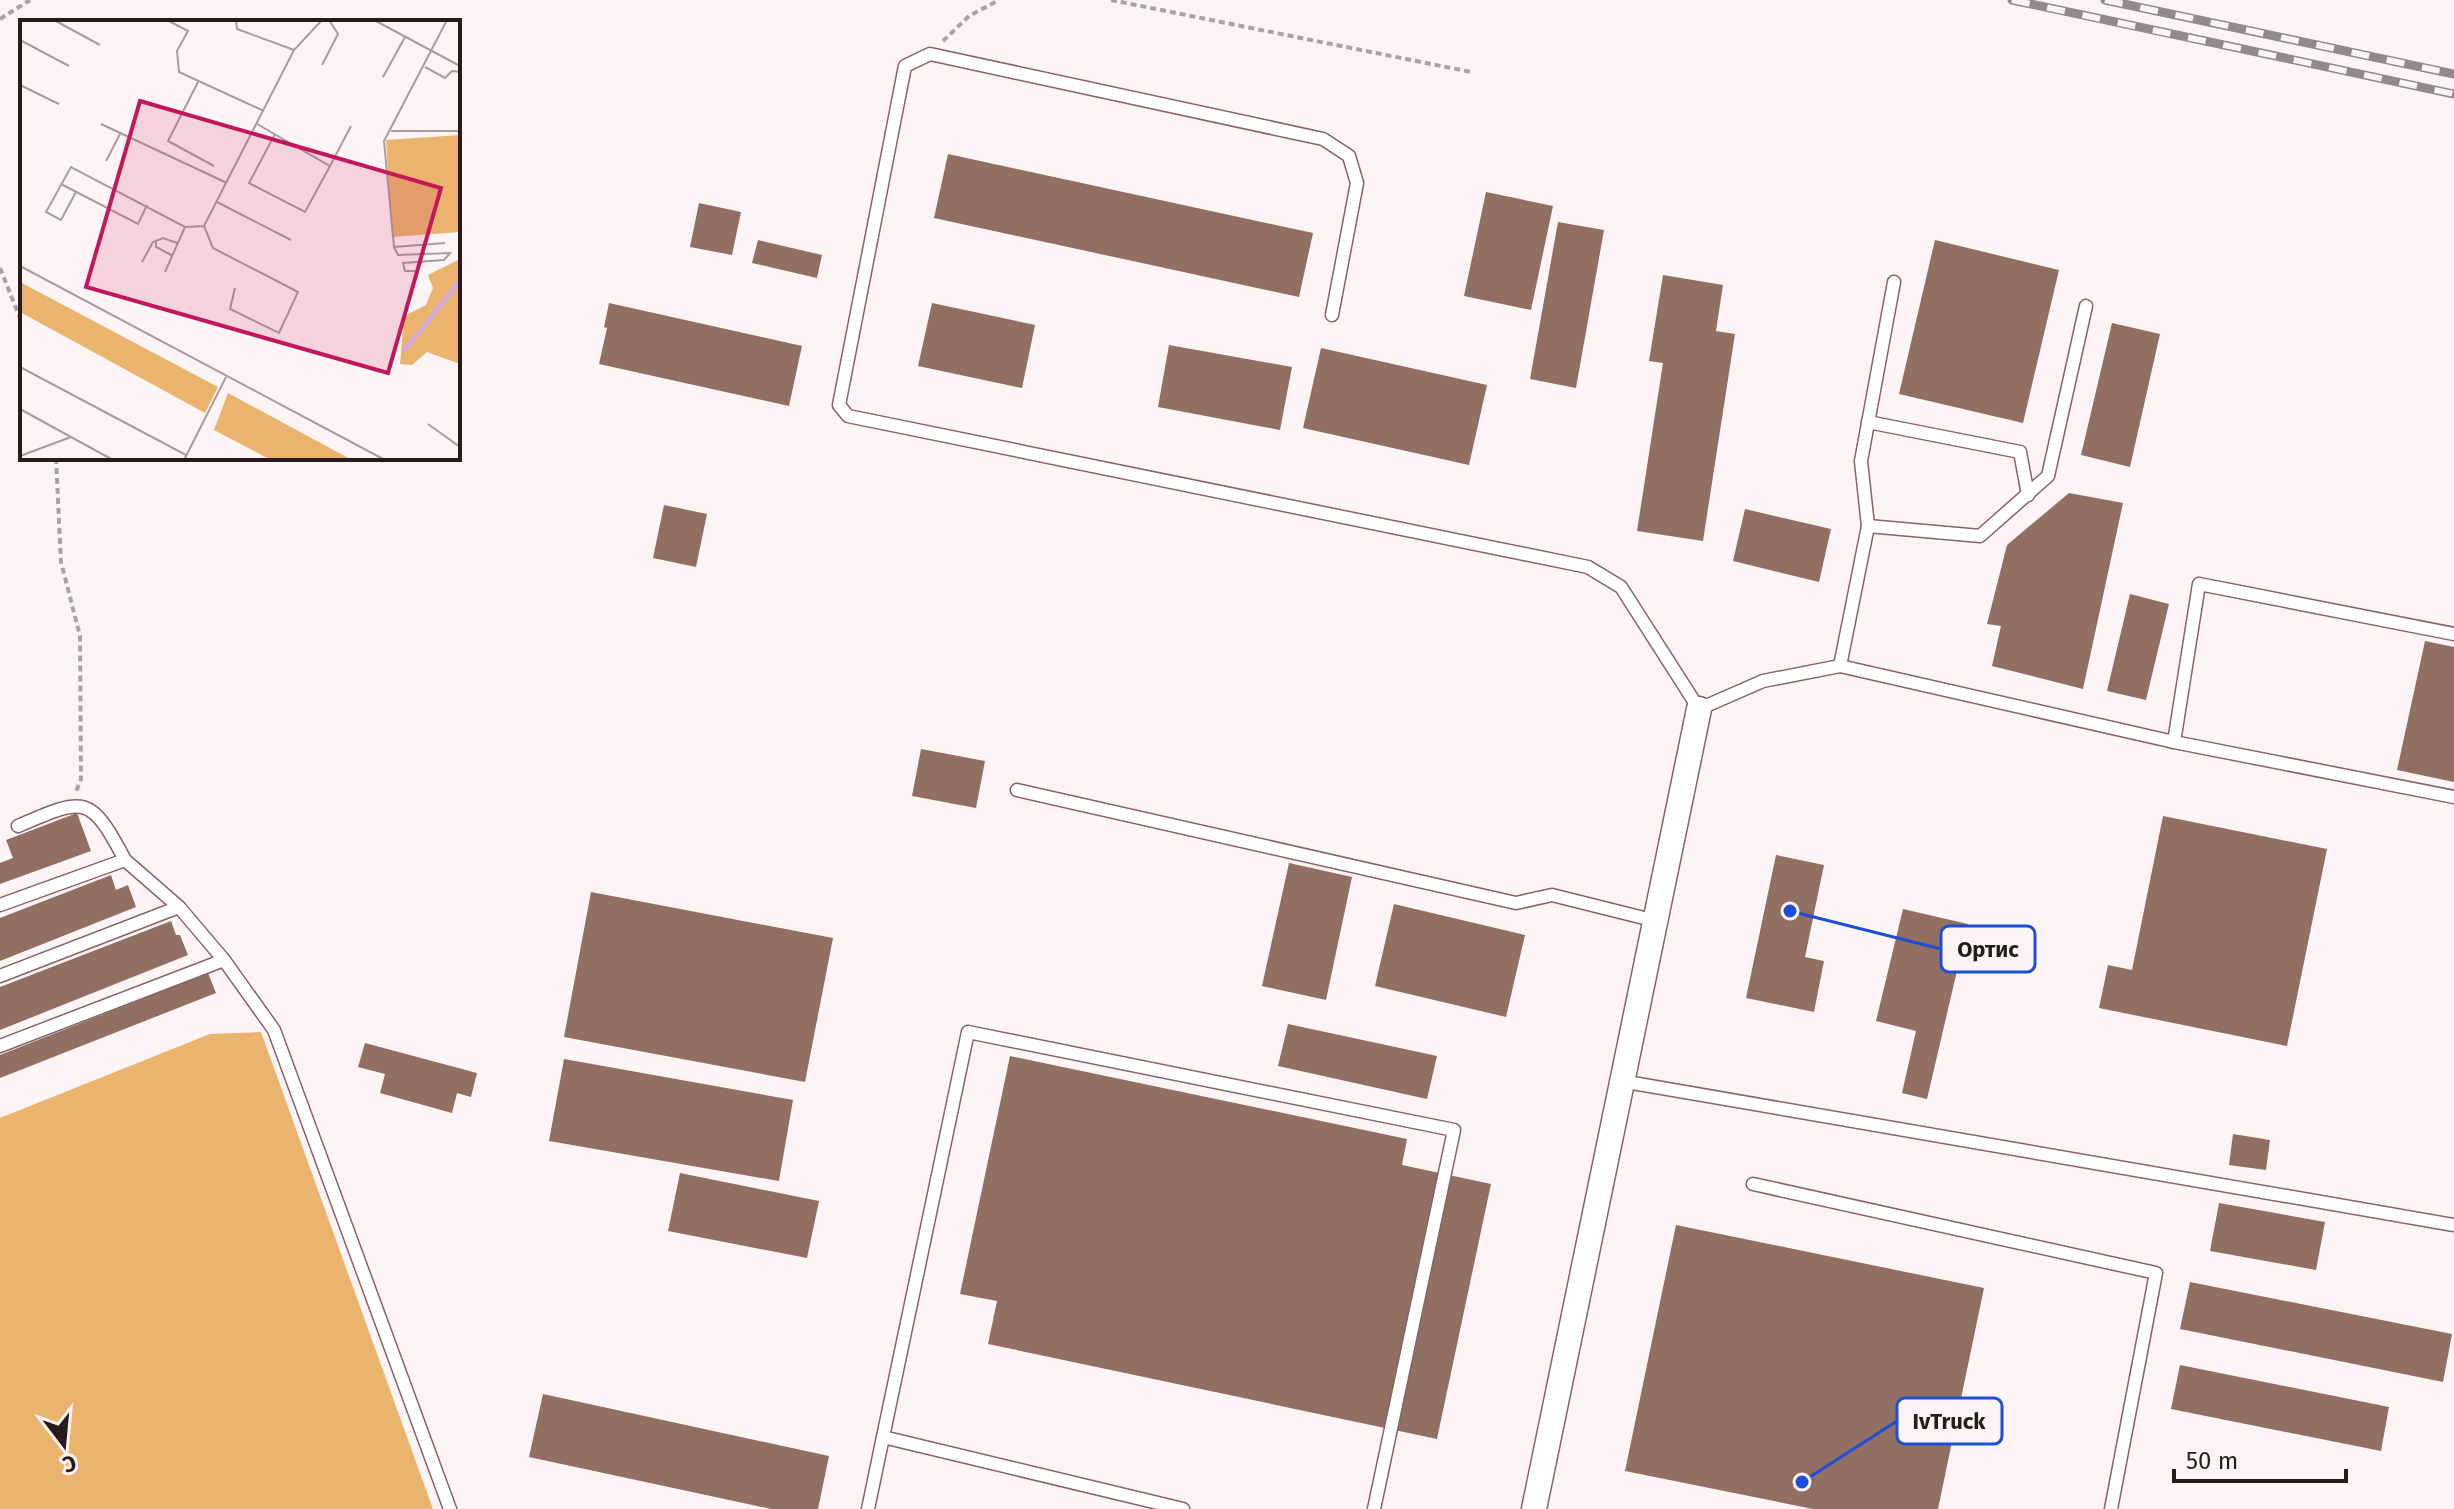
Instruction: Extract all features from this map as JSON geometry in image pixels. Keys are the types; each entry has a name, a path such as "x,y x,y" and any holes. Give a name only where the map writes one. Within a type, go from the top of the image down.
{"street":[{"path":"1534,1509 1699,709"}],"lane":[{"path":"1332,315 1357,183 1349,156 1323,139 930,54 905,66 839,405 848,416 1588,567 1621,587 1699,709 1763,681 1840,666 2174,742 2454,797"},
{"path":"1840,666 1868,526 1861,461 1894,282"},
{"path":"1868,526 1980,536 2048,476 2086,306"},
{"path":"1868,422 2020,452 2028,495"},
{"path":"2174,742 2199,584 2454,634"},
{"path":"1017,790 1516,903 1552,895 1656,921"},
{"path":"18,826 70,805 92,809 105,823 125,860 179,907 224,960 274,1030 450,1509"},
{"path":"0,905 125,860"},
{"path":"0,976 179,907"},
{"path":"0,1046 224,960"},
{"path":"868,1509 968,1032 1454,1130 1374,1509"},
{"path":"1621,1081 2454,1225"},
{"path":"1753,1184 2156,1273 2111,1509"},
{"path":"883,1437 1183,1509"}],"path":[{"path":"0,19 30,0"},
{"path":"930,54 969,16 999,0"},
{"path":"1111,0 1471,72"},
{"path":"0,268 20,318"},
{"path":"56,460 61,562 80,636 81,779 70,805"}],"shaded area":[{"path":"261,1032 433,1509 0,1509 0,1118 210,1034"}],"building":[{"path":"948,154 1313,233 1299,297 934,218"},
{"path":"1486,192 1553,206 1531,310 1464,296"},
{"path":"699,203 741,212 732,255 690,247"},
{"path":"1558,222 1604,230 1576,388 1530,379"},
{"path":"758,240 822,255 817,278 752,263"},
{"path":"1935,240 2059,270 2023,423 1899,394"},
{"path":"1663,275 1723,285 1716,331 1735,334 1703,541 1637,531 1663,363 1649,361"},
{"path":"609,303 802,346 789,406 599,364"},
{"path":"932,303 1035,325 1022,388 918,366"},
{"path":"2112,323 2160,334 2130,467 2081,455"},
{"path":"1169,345 1292,367 1280,430 1158,407"},
{"path":"1321,348 1487,385 1469,465 1303,428"},
{"path":"2069,493 2123,503 2083,689 1992,666 2001,626 1987,624 2007,545"},
{"path":"664,505 707,514 696,567 653,558"},
{"path":"1745,509 1831,529 1819,582 1733,561"},
{"path":"2130,594 2169,604 2146,700 2107,691"},
{"path":"2425,641 2454,647 2454,782 2397,770"},
{"path":"921,749 985,761 976,808 912,796"},
{"path":"77,813 91,851 0,884 0,863 13,858 6,840"},
{"path":"2163,816 2327,849 2287,1046 2099,1008 2108,965 2132,970"},
{"path":"1776,855 1824,865 1805,957 1824,961 1814,1012 1746,998"},
{"path":"1289,863 1352,877 1326,1000 1262,986"},
{"path":"111,875 116,890 128,885 136,907 0,961 0,918"},
{"path":"591,892 833,938 805,1082 564,1037"},
{"path":"1394,904 1525,935 1506,1017 1375,986"},
{"path":"1903,909 1968,924 1927,1099 1902,1093 1916,1031 1876,1021"},
{"path":"171,921 188,955 0,1030 0,987"},
{"path":"208,973 216,993 0,1078 0,1055"},
{"path":"1288,1024 1437,1056 1427,1099 1278,1066"},
{"path":"365,1043 477,1073 471,1097 457,1093 452,1113 380,1093 385,1074 358,1067"},
{"path":"1010,1056 1407,1139 1402,1165 1491,1184 1437,1439 988,1344 997,1301 960,1294"},
{"path":"564,1059 793,1100 779,1181 549,1141"},
{"path":"2233,1134 2270,1140 2266,1170 2229,1165"},
{"path":"680,1173 819,1201 807,1258 668,1231"},
{"path":"2219,1203 2325,1222 2316,1270 2210,1251"},
{"path":"1676,1225 1984,1288 1938,1509 1813,1509 1625,1471"},
{"path":"2190,1282 2452,1334 2443,1382 2180,1329"},
{"path":"2180,1365 2389,1407 2381,1451 2171,1409"},
{"path":"543,1394 829,1456 818,1509 771,1509 529,1457"}],"railway":[{"path":"2012,0 2454,94"},
{"path":"2105,0 2454,74"}],"place":[{"name":"Ортис","path":"1790,911"},
{"name":"IvTruck","path":"1802,1482"}]}
